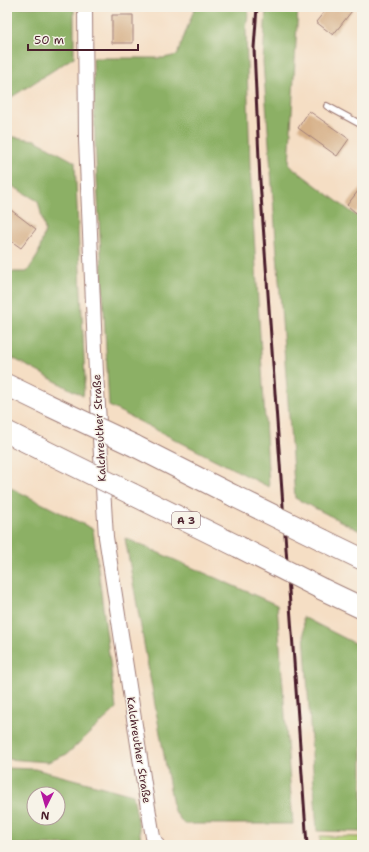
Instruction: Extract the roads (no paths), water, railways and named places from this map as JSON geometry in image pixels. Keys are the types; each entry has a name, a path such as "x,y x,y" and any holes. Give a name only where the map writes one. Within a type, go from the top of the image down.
{"highway":[{"path":"7,385 135,446 362,559"},
{"name":"A 3","path":"7,432 362,608"}],"street":[{"name":"Kalchreuther Straße","path":"86,7 86,140 96,373 106,537 146,798 153,837 157,845"}],"lane":[{"path":"327,106 362,125"}],"railway":[{"path":"257,7 254,48 260,181 307,845"}]}
